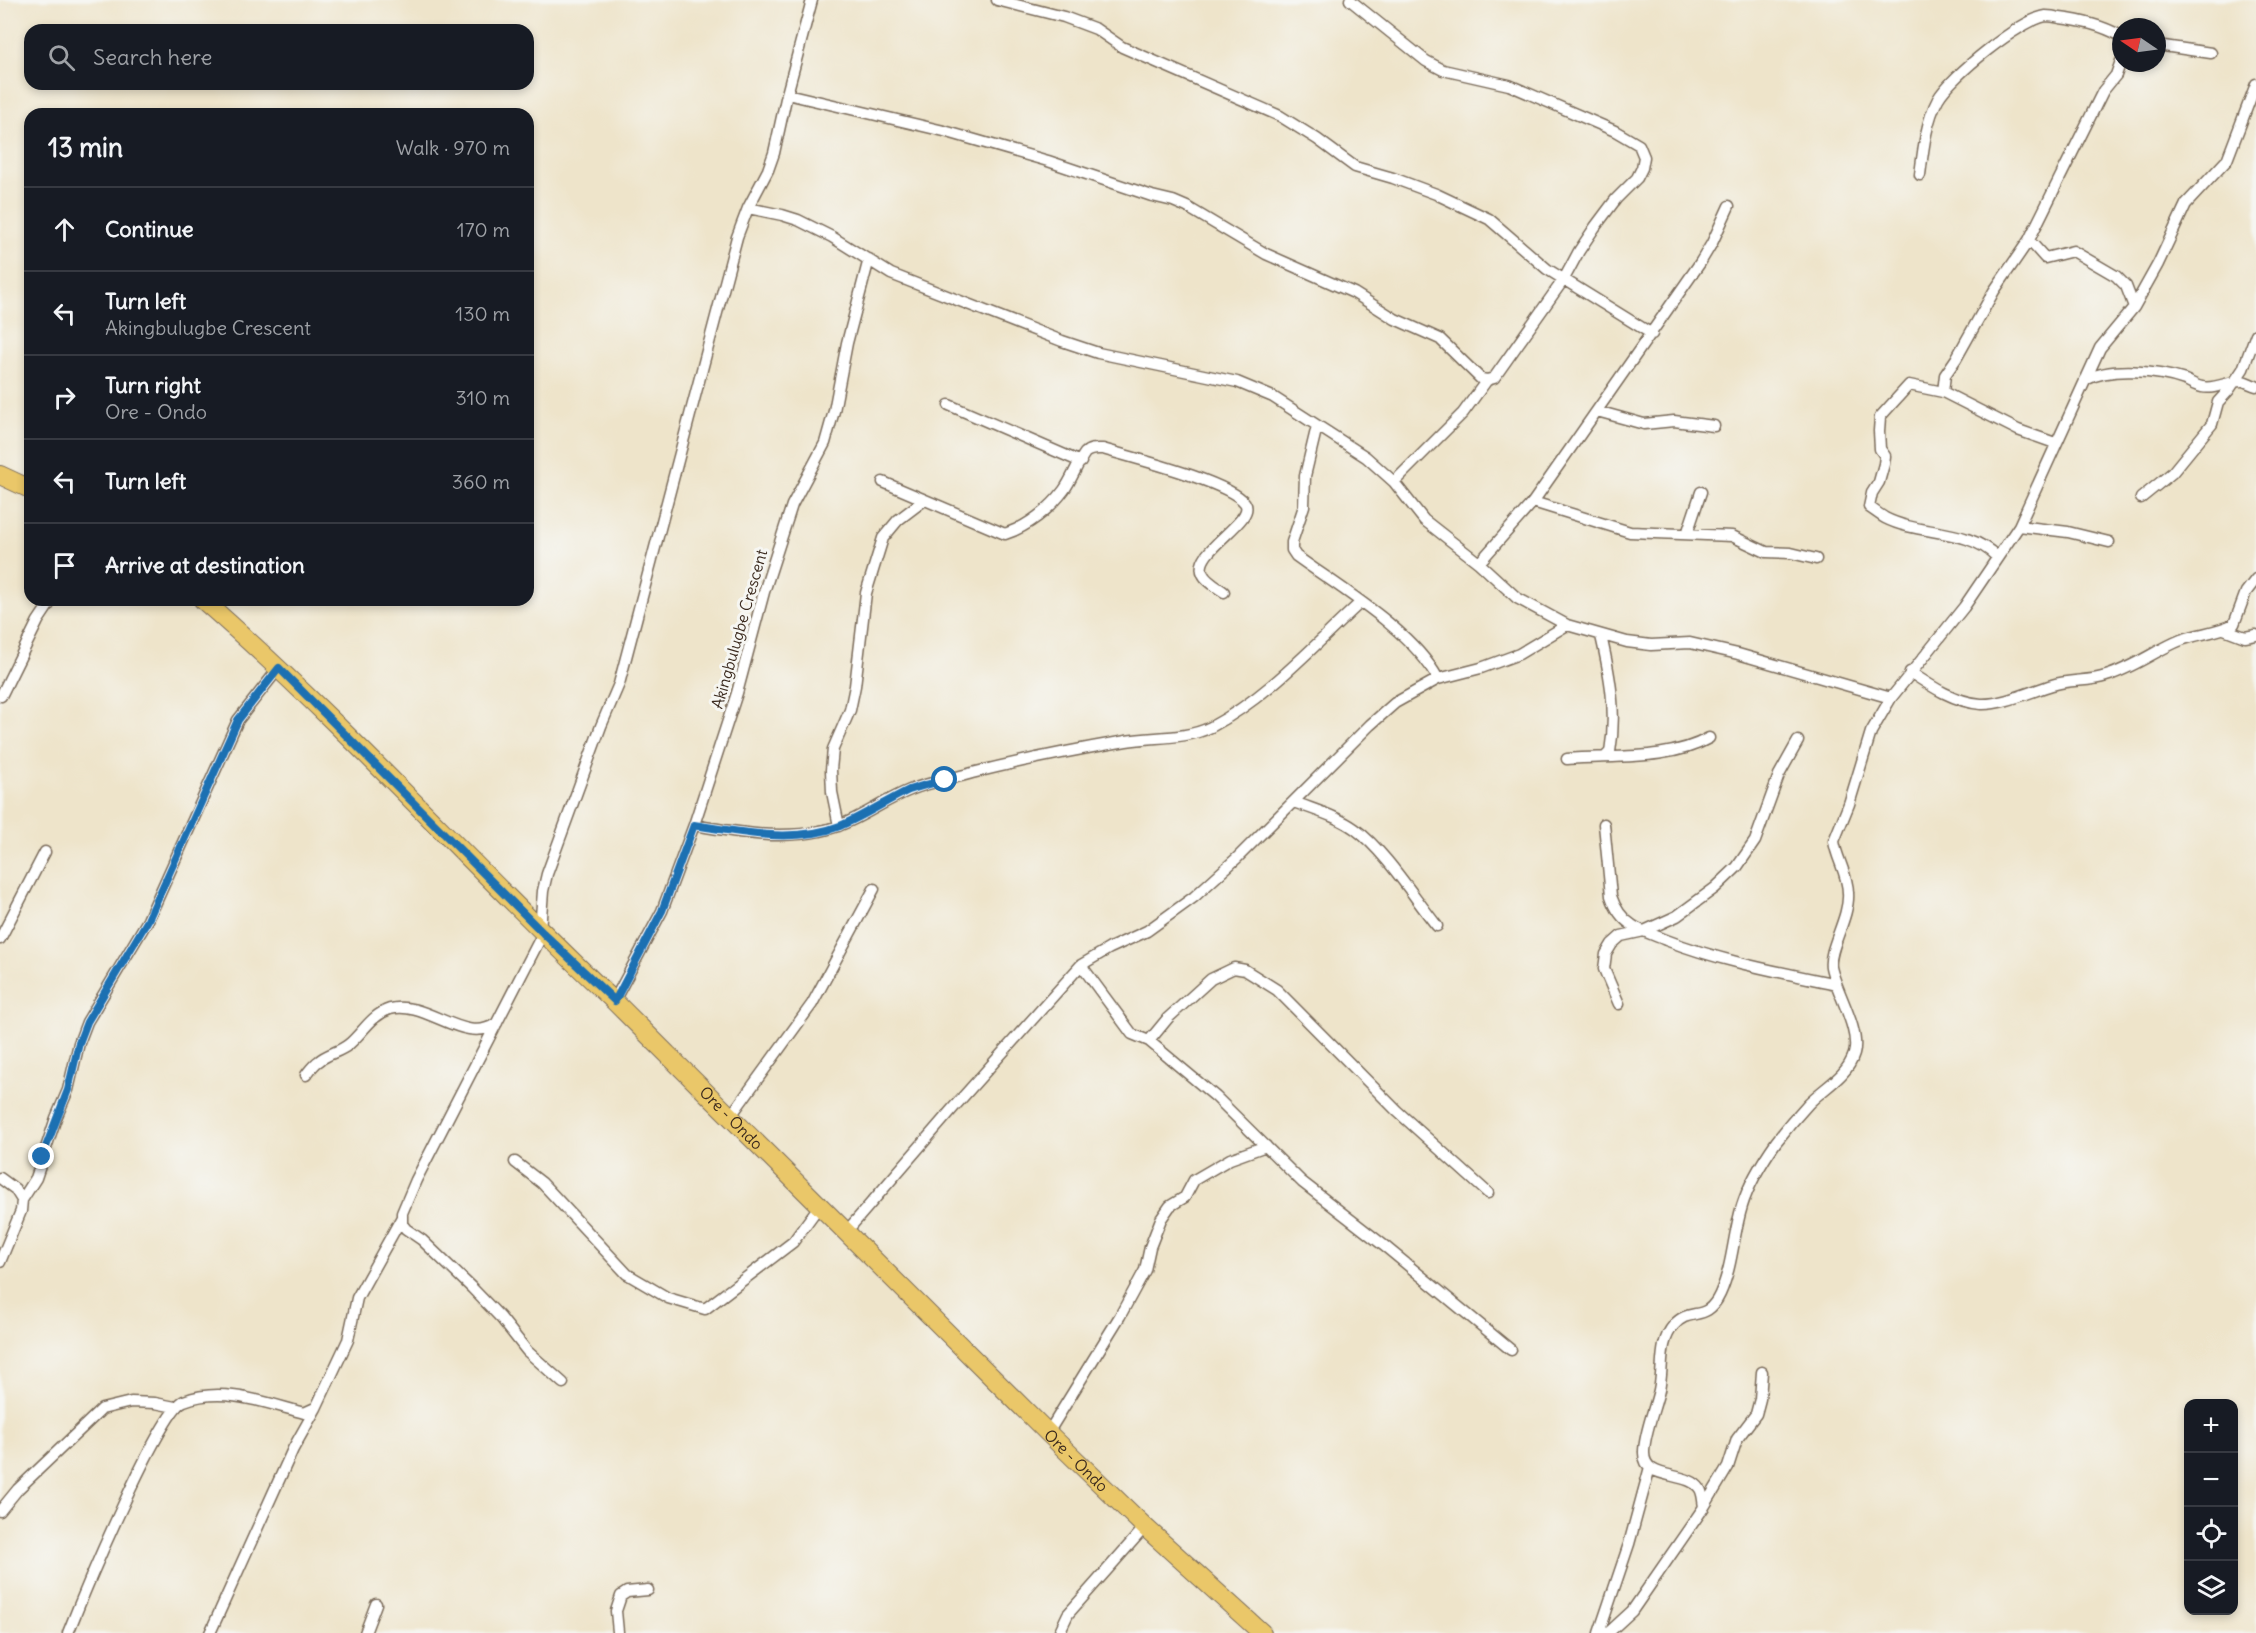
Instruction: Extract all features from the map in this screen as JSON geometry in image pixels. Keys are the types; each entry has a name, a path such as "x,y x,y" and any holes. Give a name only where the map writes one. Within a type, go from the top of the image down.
{"main road":[{"path":"0,475 24,486"},
{"name":"Ore - Ondo","path":"210,606 279,668 1048,1433 1145,1527 1262,1633"}],"street":[{"path":"563,1383 527,1351 501,1318 472,1288 422,1240 406,1229 402,1224 402,1213 416,1180 542,931 543,891 546,874 619,684 737,237 774,153 812,0"},
{"path":"996,0 1064,17 1096,29 1122,47 1280,116 1355,167 1436,194 1489,219 1547,269 1652,334"},
{"path":"787,94 944,131 1173,201 1266,254 1354,293 1395,319 1440,339 1481,379 1494,378 1564,279 1579,251 1642,168 1644,157 1640,145 1615,131 1509,85 1443,70 1426,61 1350,0"},
{"path":"1920,175 1925,139 1936,101 1948,84 1965,68 2018,29 2046,16 2103,26 2112,31"},
{"path":"2166,46 2211,53"},
{"path":"1943,392 1945,375 1956,360 1994,291 2029,240 2103,91 2117,72"},
{"path":"1599,1633 1629,1544 1650,1467 1644,1452 1660,1387 1662,1352 1668,1334 1675,1323 1712,1308 1730,1270 1742,1206 1761,1165 1809,1103 1836,1080 1848,1066 1854,1054 1855,1040 1831,965 1846,918 1848,893 1845,874 1834,841 1849,804 1871,732 1910,672 1964,607 2019,526 2100,348 2134,307 2158,264 2186,204 2227,160 2256,84"},
{"path":"1479,563 1533,502 1652,334 1700,263 1729,206"},
{"path":"748,208 798,220 891,274 1062,341 1098,353 1238,382 1273,397 1366,457 1394,482 1424,520 1479,563 1516,598 1567,625 1600,636 1651,645 1690,643 1738,654 1891,699"},
{"path":"2029,240 2044,258 2073,251 2116,276 2126,286 2134,307"},
{"name":"Akingbulugbe Crescent","path":"615,1001 662,911 694,825 737,693 764,592 792,505 825,443 868,259"},
{"path":"2141,498 2172,473 2212,424 2218,402 2243,369 2256,334"},
{"path":"2085,380 2095,375 2112,372 2161,374 2203,388 2244,381 2256,386"},
{"path":"1394,482 1463,413 1487,380"},
{"path":"1997,557 1979,544 1905,525 1886,518 1869,507 1872,493 1879,482 1885,456 1880,449 1880,417 1909,385 1943,392 2018,430 2055,443"},
{"path":"949,405 1081,462"},
{"path":"1597,411 1644,424 1674,421 1714,426"},
{"path":"1317,426 1305,476 1304,506 1292,542 1292,550 1296,556 1392,626 1420,653 1438,678"},
{"path":"883,483 1005,534 1030,521 1052,504 1064,490 1085,453 1091,449 1102,449 1197,477 1225,489 1244,502 1247,510 1203,560 1201,568 1203,576 1224,592"},
{"path":"1687,534 1701,492"},
{"path":"840,826 832,792 833,749 849,710 855,686 866,593 883,538 898,520 923,501"},
{"path":"1533,502 1630,532 1732,536 1766,552 1791,553 1816,559"},
{"path":"2019,526 2068,532 2109,542"},
{"path":"1910,672 1950,696 1984,704 2018,697 2069,680 2107,676 2182,640 2224,629 2234,624 2246,592 2256,579"},
{"path":"694,825 746,833 786,835 820,832 840,826 911,789 1044,755 1134,739 1178,736 1208,728 1241,709 1360,603"},
{"path":"2,696 38,621 48,606"},
{"path":"846,1232 1081,965 1110,948 1147,931 1194,897 1395,703 1438,678 1481,668 1519,654 1567,625"},
{"path":"2224,629 2245,637 2256,635"},
{"path":"1600,636 1611,680 1612,696 1612,741 1610,752 1606,756"},
{"path":"0,1262 21,1211 22,1200 36,1178 68,1090 79,1043 87,1022 148,920 238,720 279,668"},
{"path":"1567,759 1657,754 1693,747 1709,738"},
{"path":"1619,1004 1604,969 1606,954 1612,944 1621,936 1644,931 1685,911 1715,888 1737,867 1755,841 1779,775 1798,741"},
{"path":"1294,802 1338,819 1354,829 1372,845 1437,926"},
{"path":"1604,824 1614,906 1632,926 1686,948 1836,984"},
{"path":"0,939 45,852"},
{"path":"730,1116 812,1004 873,889"},
{"path":"1081,965 1132,1034 1149,1041 1216,1097 1302,1182 1387,1248 1511,1350"},
{"path":"1149,1041 1168,1018 1211,979 1234,968 1245,970 1277,990 1397,1111 1488,1193"},
{"path":"306,1075 318,1061 348,1045 377,1016 389,1010 404,1007 420,1010 468,1029 490,1028 497,1023"},
{"path":"1048,1433 1120,1316 1145,1270 1150,1247 1161,1219 1170,1206 1185,1197 1194,1180 1230,1159 1266,1146"},
{"path":"515,1162 542,1183 627,1274 668,1298 705,1309 794,1242 820,1205"},
{"path":"0,1178 15,1189 22,1200"},
{"path":"210,1633 292,1449 316,1408 348,1340 357,1298 402,1217"},
{"path":"1608,1633 1632,1611 1704,1507 1728,1467 1737,1439 1756,1414 1762,1372"},
{"path":"68,1633 152,1443 181,1401 207,1395 242,1396 304,1413 316,1408"},
{"path":"0,1511 18,1489 102,1409 131,1402 175,1407"},
{"path":"1650,1467 1694,1483 1701,1490 1704,1507"},
{"path":"1059,1633 1068,1614 1145,1527"},
{"path":"618,1633 616,1611 621,1596 627,1592 648,1590"},
{"path":"365,1633 376,1604"}],"route":[{"path":"42,1157 68,1090 79,1043 87,1022 148,920 238,720 279,668 543,933 615,1001 662,911 694,825 746,833 786,835 820,832 840,826 911,789 945,780"}]}
